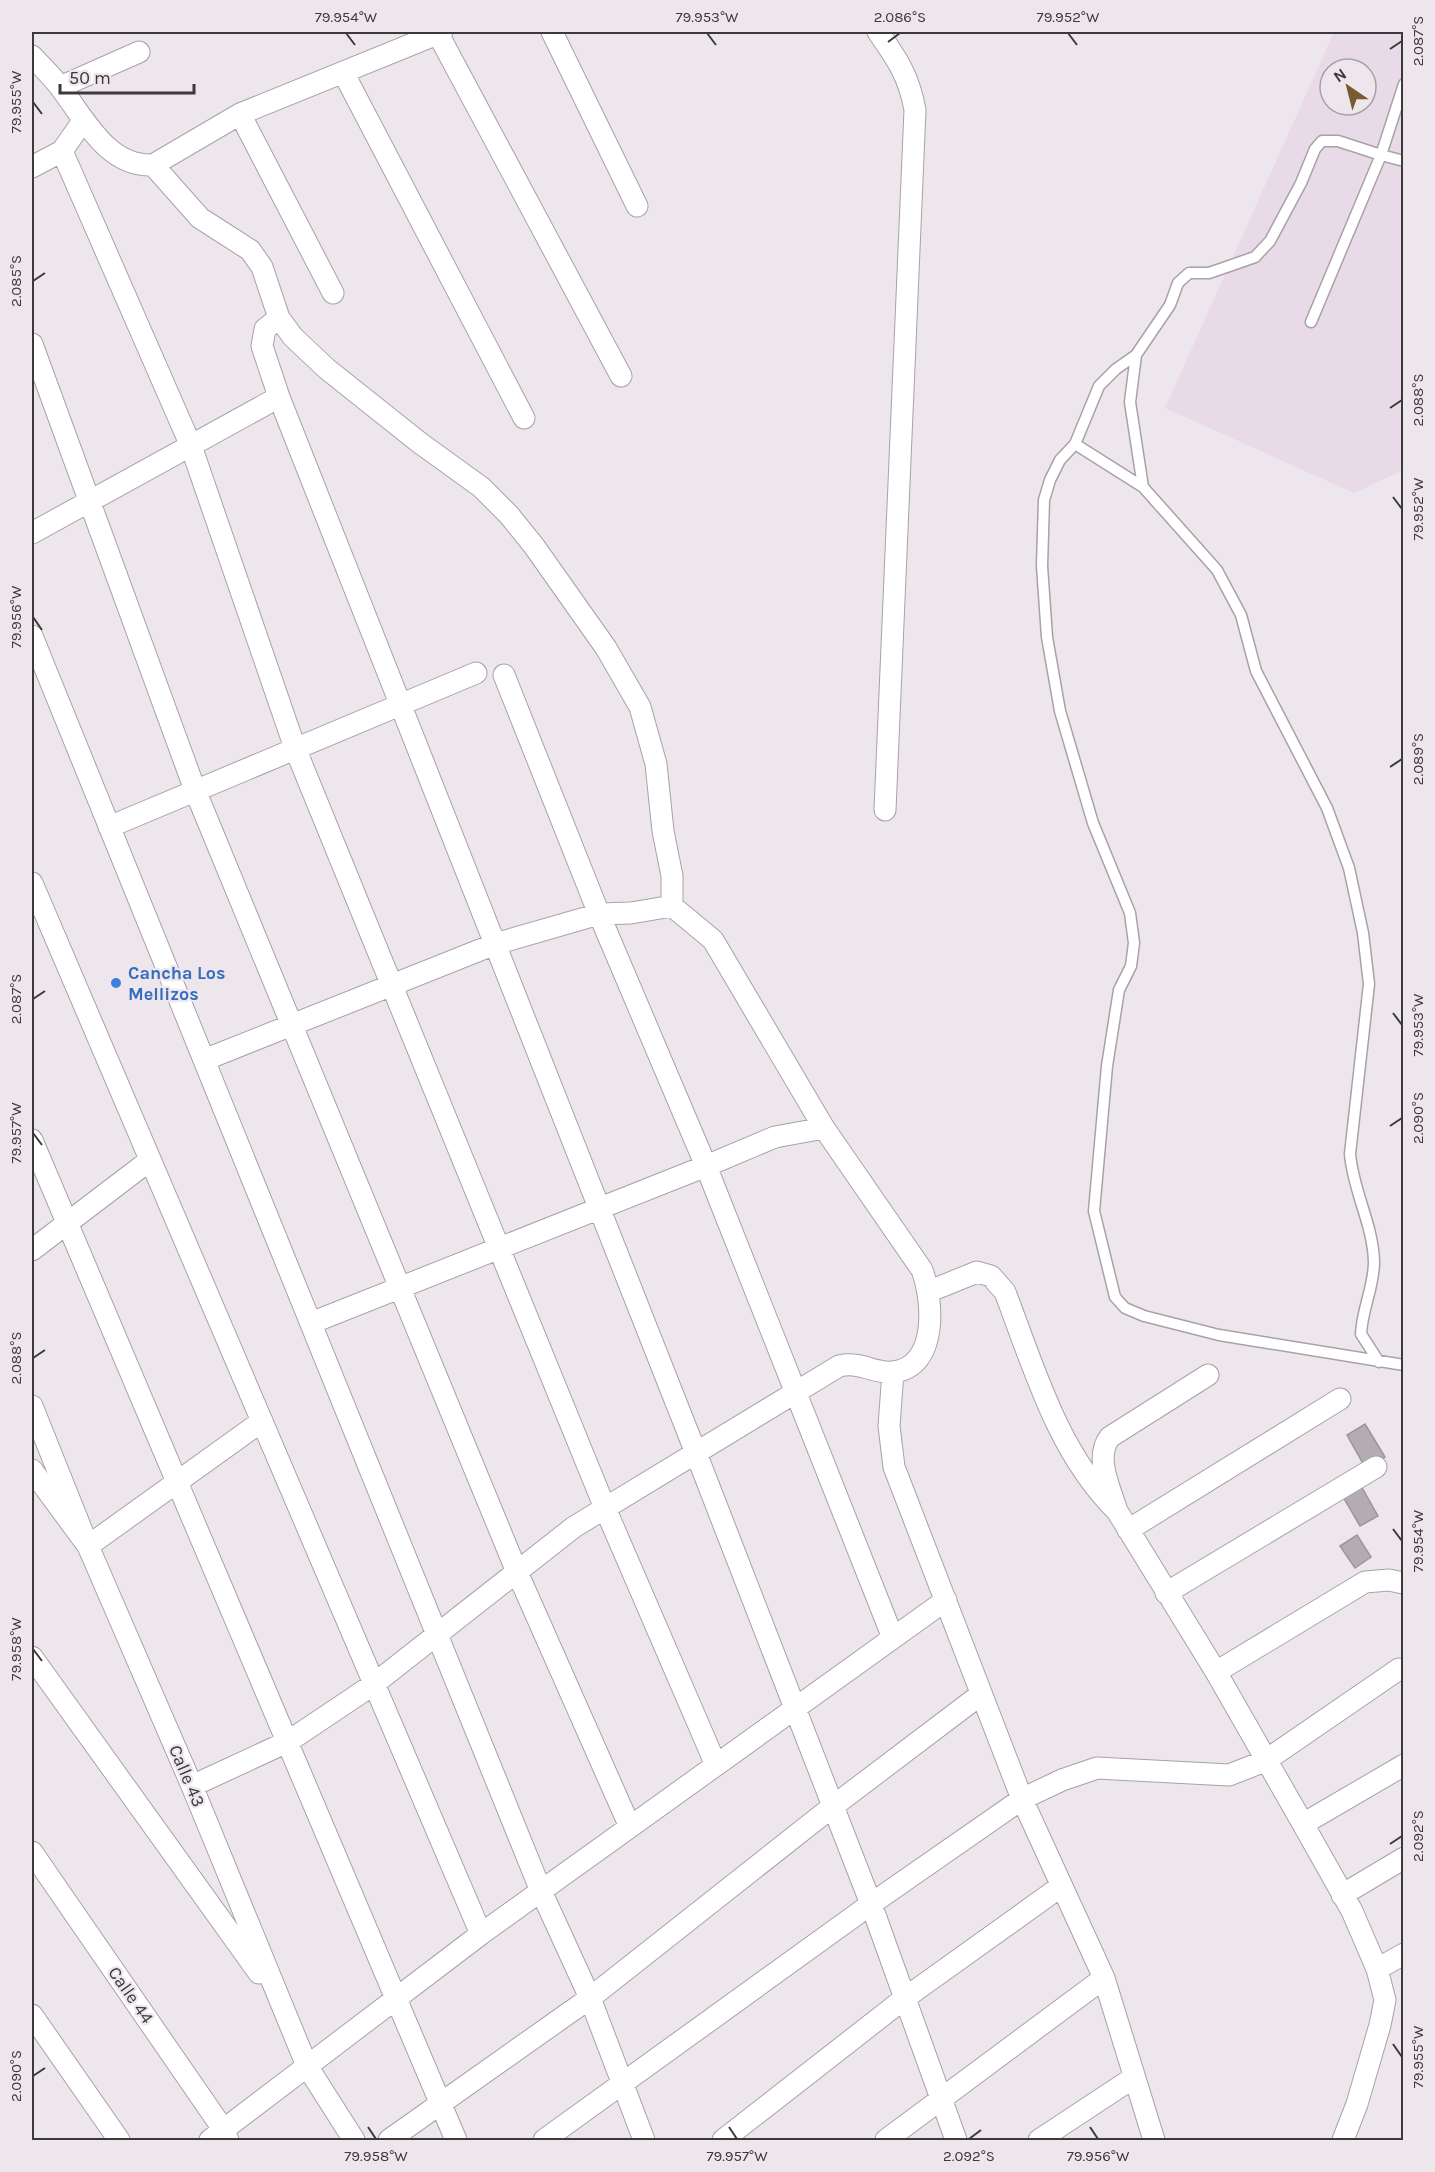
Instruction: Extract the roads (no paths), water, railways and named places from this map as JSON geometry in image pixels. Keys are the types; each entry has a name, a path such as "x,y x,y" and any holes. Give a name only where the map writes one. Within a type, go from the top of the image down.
{"street":[{"path":"32,56 60,87 83,121 118,156 137,166 153,165 240,114 439,32 621,376"},
{"path":"552,32 637,206"},
{"path":"878,32 904,69 911,85 915,110 885,810"},
{"path":"60,87 139,52"},
{"path":"342,72 524,418"},
{"path":"240,114 333,293"},
{"path":"32,167 62,151 83,121"},
{"path":"62,151 191,446 296,748 605,1508 716,1765"},
{"path":"153,165 200,218 250,250 262,267 279,318 293,337 327,369 420,443 482,487 509,515 606,648 640,707 656,764 663,831 672,876 672,906"},
{"path":"279,318 265,329 262,346 279,397 696,1453 871,1904 956,2140"},
{"path":"32,344 195,790 517,1572 630,1827"},
{"path":"32,533 279,397"},
{"path":"32,636 541,1891 590,1998 602,2036 623,2082 644,2140"},
{"path":"109,826 476,673"},
{"path":"504,675 599,914 706,1166 892,1638"},
{"path":"32,883 36,909 150,1160 481,1934"},
{"path":"192,1786 289,1741 374,1684 574,1527 838,1366 854,1363 893,1372 909,1366 921,1353 931,1325 930,1291 922,1270 824,1128 713,940 672,906 631,913 599,914 495,945 204,1060"},
{"path":"311,1323 775,1137 824,1128"},
{"path":"32,1140 289,1741 456,2140"},
{"path":"32,1250 150,1160"},
{"path":"930,1291 977,1272 992,1276 1005,1292 1056,1422 1082,1470 1097,1492 1117,1511"},
{"path":"893,1372 889,1426 894,1467 1022,1799 1060,1887 1104,1978 1154,2140"},
{"path":"1208,1375 1110,1437 1103,1446 1101,1455 1117,1511 1216,1672 1303,1824 1352,1911 1377,1969 1385,2000 1357,2104 1343,2140"},
{"path":"1128,1530 1340,1399"},
{"name":"Calle 43","path":"32,1406 88,1546 192,1786 307,2066 354,2140"},
{"path":"32,1470 88,1546 262,1421"},
{"path":"1166,1593 1376,1467"},
{"path":"1216,1672 1365,1582 1400,1582"},
{"path":"220,2137 307,2066 481,1934 946,1600"},
{"path":"32,1657 280,2002"},
{"path":"544,2140 871,1904 1022,1799 1062,1780 1097,1768 1229,1775 1266,1761 1399,1669"},
{"path":"389,2140 590,1998 832,1807 980,1695"},
{"path":"1303,1824 1404,1765"},
{"name":"Calle 44","path":"32,1851 220,2137"},
{"path":"1342,1895 1404,1858"},
{"path":"723,2140 905,1998 1060,1887"},
{"path":"1377,1969 1404,1954"},
{"path":"886,2140 1104,1978"},
{"path":"32,2015 119,2140"},
{"path":"1039,2140 1133,2078"}],"lane":[{"path":"1311,322 1381,155 1404,84"},
{"path":"1404,161 1338,141 1322,141 1315,148 1301,183 1270,241 1255,257 1209,273 1189,273 1178,283 1170,305 1136,355 1116,369 1099,386 1075,444 1060,460 1050,480 1044,500 1042,566 1047,637 1060,711 1093,823 1130,913 1134,943 1131,966 1119,990 1095,1178 1094,1211 1115,1297 1125,1308 1144,1316 1219,1335 1404,1365"},
{"path":"1136,355 1130,402 1143,487"},
{"path":"1075,444 1143,487 1217,570 1241,615 1256,671 1327,808 1349,868 1363,933 1369,984 1350,1154 1351,1171 1370,1227 1374,1260 1373,1286 1361,1334 1379,1362"}],"place":[{"name":"Cancha Los Mellizos","path":"116,983"}]}
